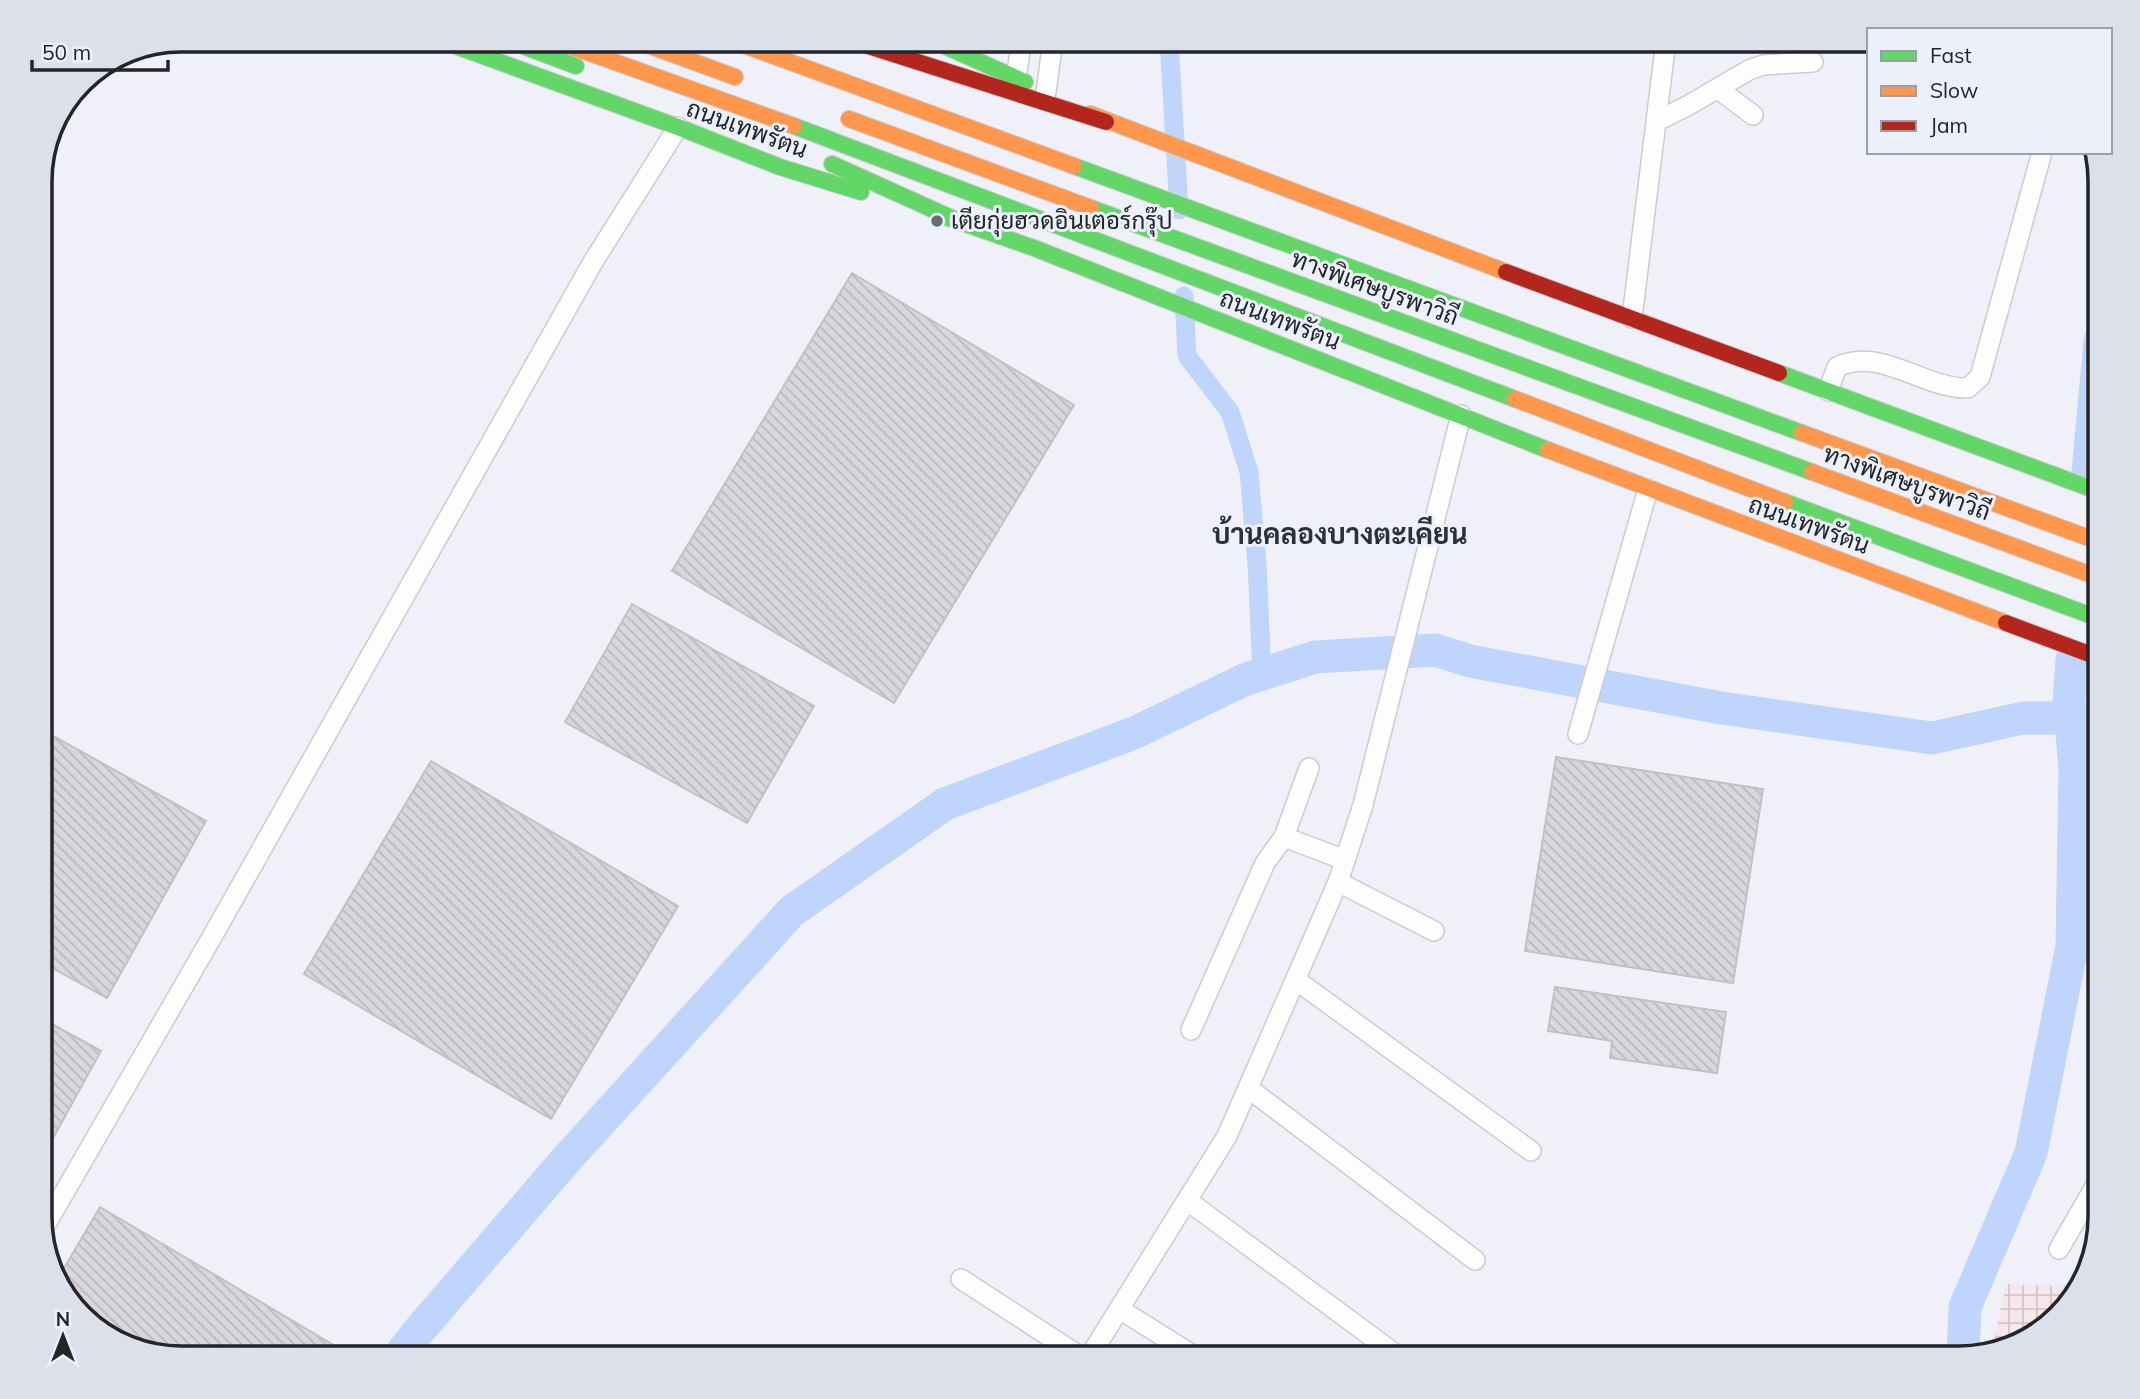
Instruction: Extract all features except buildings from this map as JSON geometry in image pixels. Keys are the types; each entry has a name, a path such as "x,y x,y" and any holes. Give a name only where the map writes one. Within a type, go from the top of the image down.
{"main road":[{"name":"ถนนเทพรัตน","path":"472,52 780,167 956,220 1648,489 2088,654"},
{"path":"537,52 593,72"},
{"name":"ถนนเทพรัตน","path":"587,52 768,115 1887,542 2088,616"},
{"path":"667,52 752,83"},
{"name":"ทางพิเศษบูรพาวิถี","path":"763,52 2088,538"},
{"path":"887,52 1106,122 2088,488"},
{"path":"958,52 1106,122"},
{"name":"ทางพิเศษบูรพาวิถี","path":"831,112 2088,574"},
{"path":"817,157 956,220"}],"street":[{"path":"1016,78 1020,52"},
{"path":"1046,92 1051,52"},
{"path":"1632,318 1665,52"},
{"path":"1657,121 1749,70 1763,65 1813,62"},
{"path":"1718,89 1753,115"},
{"path":"53,1212 212,937 593,262 678,127"},
{"path":"1828,391 1837,367 1856,360 1888,365 1952,387 1968,388 1980,377 2041,154"},
{"path":"1095,1346 1121,1310 1227,1136 1338,882 1363,805 1461,415"},
{"path":"1578,734 1648,489"},
{"path":"1191,1030 1265,863 1271,851 1284,837 1309,768"},
{"path":"1284,837 1345,860"},
{"path":"1338,882 1434,931"},
{"path":"1296,980 1531,1151"},
{"path":"1248,1088 1475,1260"},
{"path":"2059,1249 2088,1199"},
{"path":"1188,1201 1384,1346"},
{"path":"961,1279 1066,1346"},
{"path":"1121,1310 1178,1346"}],"shaded area":[{"path":"2006,1284 2067,1287 2030,1325 1994,1341"}],"waterway":[{"path":"1170,52 1179,210"},
{"path":"1184,296 1187,356 1230,412 1249,472 1262,674"},
{"path":"407,1346 565,1161 792,911 945,804 1134,733 1244,680 1315,657 1435,650 1470,661 1721,708 1932,738 2023,718 2070,718"},
{"path":"1963,1346 1965,1307 2031,1153 2072,946 2075,768 2069,702 2072,660"}],"traffic: fast":[{"path":"472,52 780,167 861,192"},
{"path":"539,52 576,66"},
{"path":"958,52 1025,82"},
{"path":"794,126 1515,399"},
{"path":"832,164 956,220"},
{"path":"1074,166 1802,433"},
{"path":"1091,208 1812,472"},
{"path":"937,214 1034,248 1548,450"},
{"path":"1779,373 2088,488"},
{"path":"1785,502 2088,615"}],"traffic: slow":[{"path":"587,52 794,126"},
{"path":"667,52 735,77"},
{"path":"763,52 1074,166"},
{"path":"1090,114 1506,272"},
{"path":"849,119 1091,208"},
{"path":"1515,399 1785,502"},
{"path":"1802,433 2088,538"},
{"path":"1548,450 2006,623"},
{"path":"1812,472 2088,574"}],"traffic: jam":[{"path":"887,52 1106,122"},
{"path":"1506,272 1779,373"},
{"path":"2006,623 2088,654"}],"place":[{"name":"เตียกุ่ยฮวดอินเตอร์กรุ๊ป","path":"937,221"}],"district":[{"name":"บ้านคลองบางตะเคียน","path":"1340,534"}]}
